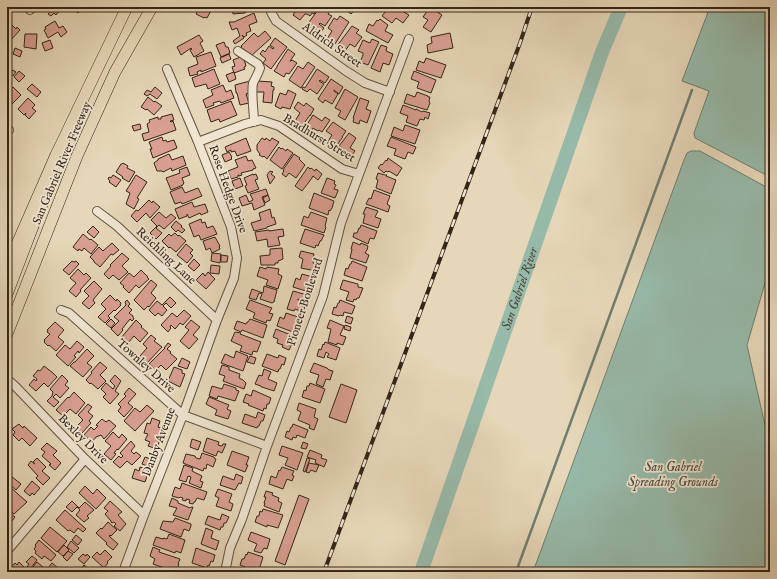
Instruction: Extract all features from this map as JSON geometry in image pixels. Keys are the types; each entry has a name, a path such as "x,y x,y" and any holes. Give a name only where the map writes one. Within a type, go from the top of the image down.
{"highway":[{"name":"San Gabriel River Freeway","path":"7,267 56,155 126,7"},
{"name":"San Gabriel River Freeway","path":"7,334 10,320 77,156 115,72 152,7"},
{"path":"7,294 38,213 57,172 56,155"}],"street":[{"name":"Aldrich Street","path":"270,7 276,21 346,71 366,83 390,92"},
{"name":"Pioneer Boulevard","path":"225,572 230,548 242,519 267,446 323,296 341,223 410,39"},
{"path":"238,51 258,64 260,68 254,82 254,122"},
{"name":"Rose Hedge Drive","path":"168,69 231,227 237,258 234,278 217,320"},
{"name":"Bradhurst Street","path":"198,142 246,124 262,120 279,126 342,169 359,174"},
{"name":"Reichling Lane","path":"98,211 117,226 217,320"},
{"name":"Townley Drive","path":"61,310 69,313 182,415 267,446"},
{"name":"Danby Avenue","path":"123,572 217,320"},
{"name":"Bexley Drive","path":"7,379 84,459 144,515"},
{"path":"7,551 84,459"}],"water":[{"path":"710,7 770,7 770,177 695,138 694,133 709,91 682,81"},
{"name":"San Gabriel Spreading Grounds","path":"691,151 700,151 770,189 770,266 747,345 770,448 770,572 533,572 684,160 687,153"}],"building":[{"path":"53,7 57,7 60,10 56,15 54,13 51,16 48,14"},
{"path":"71,7 83,7 78,13"},
{"path":"200,7 213,7 207,18 196,14"},
{"path":"232,7 250,7 251,11 233,14"},
{"path":"286,7 296,7 293,12"},
{"path":"298,7 317,7 314,14 312,13 310,16 305,14 300,20 293,15"},
{"path":"320,7 326,7 330,10 328,14 332,16 325,26 320,23 319,24 324,28 320,33 307,25"},
{"path":"342,7 357,7 351,14"},
{"path":"389,7 395,7 409,15 403,23 396,18 392,23 382,16"},
{"path":"410,7 421,7 420,11"},
{"path":"430,7 442,15 431,32 423,27 428,20 423,17"},
{"path":"254,13 257,22 249,25 251,31 246,33 247,35 244,37 242,35 244,38 235,44 233,41 240,36 237,28 232,30 229,22 234,22"},
{"path":"340,16 349,22 335,44 327,39 332,31 328,28 334,18 337,20"},
{"path":"380,19 388,25 385,31 393,35 388,43 366,31 369,24 373,26 377,20 378,21"},
{"path":"55,21 59,28 63,26 67,32 61,37 58,32 48,38 44,30 46,29 45,27"},
{"path":"11,24 16,29 17,27 20,30 9,42 7,41 7,28"},
{"path":"352,26 359,30 356,33 362,37 355,47 350,44 345,51 337,46"},
{"path":"265,31 271,38 251,56 244,49 240,49 242,47 241,46 254,33 258,37"},
{"path":"450,33 453,48 428,53 427,45 432,43 431,37"},
{"path":"25,34 37,34 36,49 24,47"},
{"path":"199,35 203,41 200,43 204,51 194,57 190,50 192,49 191,48 181,55 177,47"},
{"path":"275,38 287,47 271,69 263,63 266,59 260,54 263,50 265,52 269,46 273,49 274,48 270,45"},
{"path":"372,39 379,42 368,65 360,62 363,53 358,51 363,40 370,43"},
{"path":"50,40 53,48 45,51 42,43"},
{"path":"224,42 230,53 221,57 216,45"},
{"path":"381,45 387,47 386,51 393,54 389,65 383,63 380,72 371,68"},
{"path":"15,48 22,51 20,57 13,54"},
{"path":"288,49 295,54 290,61 292,60 297,63 289,74 286,73 284,77 274,71"},
{"path":"211,52 216,66 201,72 201,70 197,72 198,74 190,76 188,68 198,64 196,57"},
{"path":"229,54 231,59 222,63 220,58"},
{"path":"243,56 246,66 244,67 245,69 234,73 232,67 235,66 233,60"},
{"path":"426,58 446,65 441,78 416,70 419,61 424,63"},
{"path":"7,60 11,64 7,68"},
{"path":"308,62 315,67 301,88 289,80 298,66 303,69"},
{"path":"214,69 220,84 208,89 206,84 195,87 192,78"},
{"path":"317,69 329,77 325,83 320,80 319,81 324,84 317,94 310,89 307,92 302,89 303,87 305,88"},
{"path":"13,70 16,72 13,76 10,73"},
{"path":"19,71 25,76 19,82 14,77"},
{"path":"414,71 436,80 431,93 417,88 419,82 411,79"},
{"path":"234,72 236,79 229,82 226,75"},
{"path":"331,79 343,87 339,94 334,90 338,94 332,104 325,100 323,103 318,99"},
{"path":"250,81 252,92 246,94 249,103 240,105 235,85"},
{"path":"257,81 272,82 271,86 274,87 274,90 272,103 263,102 264,92 256,92"},
{"path":"32,84 41,92 37,97 27,89"},
{"path":"223,85 226,92 231,90 234,98 221,103 220,101 213,103 214,105 206,108 203,100 213,95 211,90"},
{"path":"13,87 21,95 12,104 7,100 7,90 9,92"},
{"path":"155,87 162,93 157,99 150,94 147,96 144,94 147,90 151,92"},
{"path":"345,89 358,97 345,120 338,116 341,111 335,108"},
{"path":"288,90 296,94 290,109 282,107 281,109 275,106 280,93 286,95"},
{"path":"417,92 430,97 430,103 427,110 404,103 407,94 415,97"},
{"path":"148,97 162,106 154,115 147,109 146,110 141,107"},
{"path":"28,98 35,105 32,108 36,111 29,119 25,115 26,113 24,115 18,109"},
{"path":"360,98 369,101 366,109 371,111 367,123 360,120 359,124 353,122 353,118"},
{"path":"231,101 237,115 220,122 219,119 211,122 207,110"},
{"path":"298,102 304,106 306,103 314,109 302,126 295,121 300,113 294,108"},
{"path":"403,105 422,112 430,113 428,119 425,117 424,120 420,119 417,126 406,122 408,116 400,113"},
{"path":"172,114 174,120 170,121 173,121 176,130 144,141 142,134 149,132 147,124 150,122 149,120 158,117 158,119 161,119 161,117"},
{"path":"313,115 322,121 325,117 330,120 322,132 313,128 311,132 305,128"},
{"path":"333,122 346,131 335,148 327,143 332,135 326,131"},
{"path":"140,124 141,129 134,131 132,126"},
{"path":"405,125 420,130 415,144 391,136 394,127 403,131"},
{"path":"349,133 356,138 350,148 355,151 350,158 345,155 346,152 339,146"},
{"path":"162,137 163,141 166,140 167,142 174,140 177,148 153,158 150,149 152,149 149,142"},
{"path":"391,137 416,147 413,154 408,152 405,159 394,155 396,149 387,146"},
{"path":"246,138 251,151 237,156 235,151 231,152 231,150 227,152 225,147"},
{"path":"262,138 265,140 266,138 270,141 272,138 279,142 267,159 264,156 259,155 260,154 257,150 257,145"},
{"path":"279,147 286,151 287,149 293,153 282,169 270,160"},
{"path":"229,152 232,159 225,162 222,155"},
{"path":"169,154 172,160 183,156 186,165 172,171 171,168 163,172 157,171 154,163 158,159"},
{"path":"294,154 300,158 299,159 305,165 296,178 289,173 286,177 282,174 284,171 283,170"},
{"path":"246,156 248,161 252,160 256,168 241,173 242,175 238,175 238,177 231,179 228,171 238,167 235,160"},
{"path":"388,158 402,168 397,176 389,171 384,173 378,168 386,160 387,161"},
{"path":"123,163 128,166 127,168 135,172 129,182 116,172"},
{"path":"187,167 190,175 182,178 184,183 183,185 171,190 166,178 180,173 179,170"},
{"path":"308,167 315,171 316,169 322,174 318,180 313,176 302,191 295,186"},
{"path":"270,171 273,172 271,174 275,177 270,184 267,175"},
{"path":"378,173 387,175 386,176 396,180 391,194 376,188"},
{"path":"256,174 258,179 255,180 259,189 248,193 244,178"},
{"path":"113,175 121,180 116,187 109,182 110,181 108,179"},
{"path":"136,175 147,182 137,198 139,199 134,209 126,204 130,193 126,191"},
{"path":"240,178 243,186 235,189 232,181"},
{"path":"327,178 335,181 334,184 336,185 334,189 338,191 335,198 321,193"},
{"path":"182,187 185,193 198,188 202,196 182,204 181,202 175,204 170,192"},
{"path":"266,189 268,195 262,197 265,205 254,210 252,203 242,206 239,198 246,195 249,202 253,200 250,194"},
{"path":"374,190 390,196 387,204 390,206 388,212 366,204 369,198 371,199"},
{"path":"314,193 334,201 328,215 309,208"},
{"path":"268,195 270,200 265,203 263,198"},
{"path":"149,200 152,203 153,201 160,207 150,218 146,213 137,222 131,216"},
{"path":"192,202 194,207 205,204 208,212 201,215 200,213 189,218 187,214 187,216 179,219 175,209"},
{"path":"366,207 378,211 375,217 381,219 378,228 363,223 365,214 363,214"},
{"path":"270,209 272,218 274,217 276,224 254,231 251,223 261,220 259,213"},
{"path":"159,212 166,218 171,214 176,218 164,229 159,225 156,228 162,233 156,239 150,233 157,226 151,220"},
{"path":"311,212 327,218 324,233 301,225 304,216 308,218"},
{"path":"201,219 202,223 205,222 207,228 213,226 217,234 201,240 199,235 194,237 189,224"},
{"path":"176,221 185,230 182,233 178,230 176,232 171,227"},
{"path":"361,225 377,231 374,239 370,238 368,244 353,237 354,233 357,233"},
{"path":"93,226 99,232 94,238 87,232"},
{"path":"283,229 284,236 278,237 280,245 268,247 267,239 257,241 255,232"},
{"path":"305,229 324,235 318,246 316,245 315,248 300,243"},
{"path":"175,233 186,241 176,252 162,241 169,234 171,236"},
{"path":"83,234 98,245 91,254 84,248 82,251 79,249 78,251 73,247"},
{"path":"215,237 220,249 212,253 210,248 206,250 203,241"},
{"path":"353,242 368,246 365,253 369,255 366,263 350,258"},
{"path":"112,243 119,250 113,255 111,254 100,267 90,257 99,247 103,251"},
{"path":"186,244 193,250 190,253 193,256 187,263 177,255"},
{"path":"282,248 283,259 278,261 278,263 275,263 275,265 261,265 260,256 270,255 270,249"},
{"path":"301,251 314,254 313,263 318,264 316,271 301,268 303,259 299,257"},
{"path":"122,253 129,259 122,266 128,272 119,280 113,275 109,279 104,274 111,266 110,265"},
{"path":"212,253 221,254 220,263 211,261"},
{"path":"221,255 228,256 227,262 221,262"},
{"path":"194,259 200,265 194,271 188,266"},
{"path":"72,261 76,261 79,264 69,275 63,270"},
{"path":"352,261 367,267 362,281 344,275 346,268 348,269"},
{"path":"211,265 220,266 219,274 210,273"},
{"path":"260,267 266,269 267,267 279,269 278,274 282,276 278,289 266,285 268,280 257,276"},
{"path":"78,269 84,275 86,273 91,278 76,297 69,291 76,283 70,278"},
{"path":"141,270 149,279 139,288 136,285 129,293 120,283 129,273 134,277"},
{"path":"208,272 215,279 206,289 196,280 203,273 205,276"},
{"path":"302,274 316,278 309,292 293,287 296,278 300,280"},
{"path":"151,280 157,285 151,293 156,298 149,307 148,306 144,310 134,300"},
{"path":"343,280 358,284 358,287 363,288 359,298 356,300 354,299 353,302 346,300 349,292 340,289"},
{"path":"94,281 102,289 93,300 95,303 89,309 82,303 89,296 84,291"},
{"path":"264,286 277,290 274,302 272,303 260,299 262,294 259,293 256,300 249,298 252,289 263,293"},
{"path":"293,291 307,295 305,302 298,299 306,303 303,312 295,309 294,311 287,309"},
{"path":"110,295 116,301 117,299 121,305 108,316 110,318 105,323 98,317 106,309 101,304"},
{"path":"170,297 176,303 171,308 166,303 163,306 167,310 162,316 158,313 155,316 149,310 157,301 162,305"},
{"path":"127,300 130,304 128,306 132,310 129,313 134,319 132,321 130,319 118,336 111,329 119,321 114,317 126,305 125,302"},
{"path":"250,300 272,308 269,313 273,314 270,321 267,320 266,323 253,318 255,313 246,309"},
{"path":"340,300 355,306 352,314 344,312 343,316 339,316 332,314 334,307 336,308"},
{"path":"184,310 191,316 183,325 180,323 175,329 171,325 168,332 161,325 172,313 177,317"},
{"path":"286,313 301,318 299,325 297,324 293,332 277,326 280,317 284,319"},
{"path":"347,316 353,318 351,324 345,322"},
{"path":"111,319 115,323 111,328 106,324"},
{"path":"250,319 267,325 263,338 242,330 241,332 234,329 237,321 246,324"},
{"path":"136,320 148,333 140,342 134,336 127,344 121,338"},
{"path":"191,320 200,327 193,335 198,339 189,349 180,341 189,330 185,327"},
{"path":"330,320 344,326 340,335 346,337 343,345 328,342 331,329 327,328"},
{"path":"55,322 64,330 58,337 64,342 56,351 44,342 50,334 47,330"},
{"path":"345,325 351,327 350,331 344,329"},
{"path":"276,329 291,335 290,338 292,338 290,343 292,344 289,350 282,347 283,345 277,343 278,339 273,337"},
{"path":"235,332 241,333 240,334 261,342 257,352 253,351 252,355 240,351 242,346 231,341"},
{"path":"151,335 156,339 154,341 162,347 147,363 140,356 147,348 143,344"},
{"path":"77,341 84,347 79,353 78,351 74,356 76,357 68,366 56,355 65,345 70,349"},
{"path":"325,342 340,348 336,360 327,357 329,354 326,352 324,358 317,356 319,349 321,350"},
{"path":"168,343 171,345 167,349 177,359 166,370 161,365 156,370 149,364"},
{"path":"87,349 94,356 87,363 92,367 83,377 70,366"},
{"path":"236,351 248,356 243,371 221,363 225,354 234,358"},
{"path":"267,354 278,358 279,355 286,358 284,365 282,364 278,372 262,366"},
{"path":"250,356 256,358 254,364 247,362"},
{"path":"182,358 190,362 187,369 178,366"},
{"path":"100,362 107,368 100,375 106,381 98,389 86,380"},
{"path":"314,363 333,371 330,380 326,379 323,387 316,384 319,375 310,372"},
{"path":"222,365 229,367 229,370 240,374 239,378 246,383 244,389 223,381 225,376 219,374"},
{"path":"44,366 57,377 48,387 44,383 36,391 29,385 34,379 36,381 37,379 33,376"},
{"path":"174,367 182,370 182,373 185,374 180,387 168,381"},
{"path":"264,369 271,372 268,379 277,383 274,391 255,384 259,375 262,376"},
{"path":"62,375 68,381 65,385 69,388 60,398 56,394 53,397 59,402 54,407 47,401 52,396 53,392 50,389"},
{"path":"115,375 121,381 115,391 119,394 110,404 103,397 106,394 101,389 106,383 113,389 115,386 110,381"},
{"path":"310,383 325,389 320,403 302,397 304,390 306,391 307,386 309,386"},
{"path":"224,384 236,388 236,390 239,391 235,401 218,396 217,399 209,396 212,386 222,389"},
{"path":"341,384 357,390 346,423 329,417"},
{"path":"129,388 136,394 128,403 133,407 124,417 118,411 121,407 118,404 126,396 124,394"},
{"path":"253,390 271,398 266,409 264,408 263,411 243,402 246,394 251,396"},
{"path":"74,392 85,403 76,414 70,409 63,416 56,410"},
{"path":"209,397 229,405 227,409 231,411 228,419 215,415 217,410 206,404"},
{"path":"299,403 316,409 314,417 318,419 314,430 309,428 310,425 298,420 301,412 297,410"},
{"path":"88,404 92,407 88,412 93,416 89,421 91,423 82,433 76,427 83,420 78,415"},
{"path":"147,405 154,411 135,431 124,421 135,408 140,412"},
{"path":"258,412 265,415 263,421 261,421 257,428 242,423 245,414 256,418"},
{"path":"152,418 160,421 158,427 163,429 158,446 155,445 154,448 148,446 150,442 145,440 148,434 144,433 147,423 150,424"},
{"path":"102,419 106,422 109,420 116,426 104,439 101,435 96,437 92,442 84,435 91,427 94,430 98,426 96,425"},
{"path":"19,424 23,428 24,426 37,438 30,446 22,438 19,441 13,435 15,432 12,429"},
{"path":"293,424 308,430 305,438 297,435 296,438 293,437 292,440 285,437 287,431 289,432"},
{"path":"113,432 119,438 122,434 127,439 118,450 117,449 114,453 116,454 111,460 104,454 111,446 105,441"},
{"path":"207,438 219,442 218,445 222,446 223,444 226,444 222,453 218,451 216,456 203,451"},
{"path":"192,439 201,442 198,450 190,447"},
{"path":"131,441 135,446 131,451 134,454 136,452 141,456 132,465 127,461 120,468 113,462 119,456 121,458 123,456 120,453"},
{"path":"303,442 308,444 306,449 301,448"},
{"path":"47,443 57,451 53,455 61,463 55,470 42,456 45,452 41,449"},
{"path":"282,446 303,453 297,470 285,465 288,458 279,455"},
{"path":"310,450 322,455 321,458 327,460 324,467 315,463 316,460 307,457"},
{"path":"232,451 249,457 245,472 227,465"},
{"path":"202,453 216,459 213,467 207,464 206,469 204,468 203,471 183,463 186,454 200,459"},
{"path":"145,457 153,460 150,467 142,464"},
{"path":"37,458 46,467 42,471 50,478 43,485 36,478 38,476 28,465 31,461 35,464 33,462"},
{"path":"307,458 310,459 305,472 303,471"},
{"path":"309,463 319,465 316,472 311,470 309,473 306,472"},
{"path":"184,465 193,468 192,471 202,476 200,481 203,482 201,488 189,483 191,477 188,476 186,482 179,480"},
{"path":"140,467 149,470 145,482 132,478 135,469 139,471"},
{"path":"282,467 294,471 292,481 287,479 283,489 269,484 271,476 276,478"},
{"path":"236,474 243,477 241,484 239,483 235,490 220,485 223,476 234,480"},
{"path":"9,476 21,484 16,490 7,482 7,478"},
{"path":"32,481 40,488 34,495 32,493 30,496 24,491"},
{"path":"182,483 207,492 204,500 197,498 193,504 189,503 190,500 186,499 186,501 182,500 183,498 172,496 175,487 180,489"},
{"path":"85,486 93,494 97,489 106,498 96,509 79,493"},
{"path":"10,487 27,502 14,514 7,508 7,502 9,500 7,498 7,491"},
{"path":"218,489 232,494 229,502 233,504 231,511 216,506 219,498 215,496"},
{"path":"266,491 273,493 272,495 279,498 278,501 282,503 279,512 264,506"},
{"path":"299,495 309,499 285,565 275,561"},
{"path":"172,498 178,501 178,503 190,508 193,507 188,520 173,515 177,508 169,506"},
{"path":"72,501 79,508 85,502 94,510 87,516 89,518 84,522 76,515 80,510 77,507 72,512 66,507"},
{"path":"110,501 122,512 118,515 126,524 120,531 114,526 116,524 114,522 112,523 105,514 108,511 104,508"},
{"path":"263,509 283,515 278,528 267,525 267,527 255,522 260,511 262,512"},
{"path":"65,510 86,529 83,532 78,528 74,533 70,530 68,531 56,520"},
{"path":"7,513 10,513 15,517 11,522 8,519 7,520"},
{"path":"222,514 229,517 220,530 205,524 208,516 220,520"},
{"path":"175,518 191,524 189,531 184,529 181,537 160,529 163,521 173,522"},
{"path":"108,522 117,530 109,536 118,544 113,550 96,533"},
{"path":"50,527 67,541 57,552 41,538"},
{"path":"206,528 213,531 211,538 219,541 216,550 201,544"},
{"path":"251,532 270,539 267,549 264,548 261,553 254,551 257,544 248,540"},
{"path":"169,534 185,540 181,553 176,551 175,553 153,545 156,537 167,539"},
{"path":"76,535 82,540 78,545 72,540"},
{"path":"39,540 56,555 51,561 44,556 42,559 35,553 35,545"},
{"path":"71,541 79,548 74,553 67,547"},
{"path":"64,545 69,550 63,556 58,552"},
{"path":"153,547 160,550 159,552 180,559 176,572 153,564 155,559 150,556"},
{"path":"196,548 215,555 213,562 211,561 207,568 192,563"},
{"path":"105,550 112,557 104,568 92,557 97,552 100,555"},
{"path":"68,551 73,554 67,561 63,557"},
{"path":"248,552 263,557 259,570 253,568 252,570 240,565 242,559 244,559"},
{"path":"83,554 86,556 87,554 90,557 84,564 78,559"},
{"path":"32,556 37,560 30,569 27,567 29,564 26,562"},
{"path":"19,562 25,568 22,572 7,572 15,563 17,565"},
{"path":"37,562 43,567 38,572 32,568"},
{"path":"52,563 58,568 56,570 58,571 57,572 52,572 48,568"},
{"path":"84,565 90,570 88,572 79,571"}],"waterway":[{"name":"San Gabriel River","path":"421,572 602,52 621,7"},
{"path":"516,572 692,90"}],"railway":[{"path":"324,572 532,7"}]}
